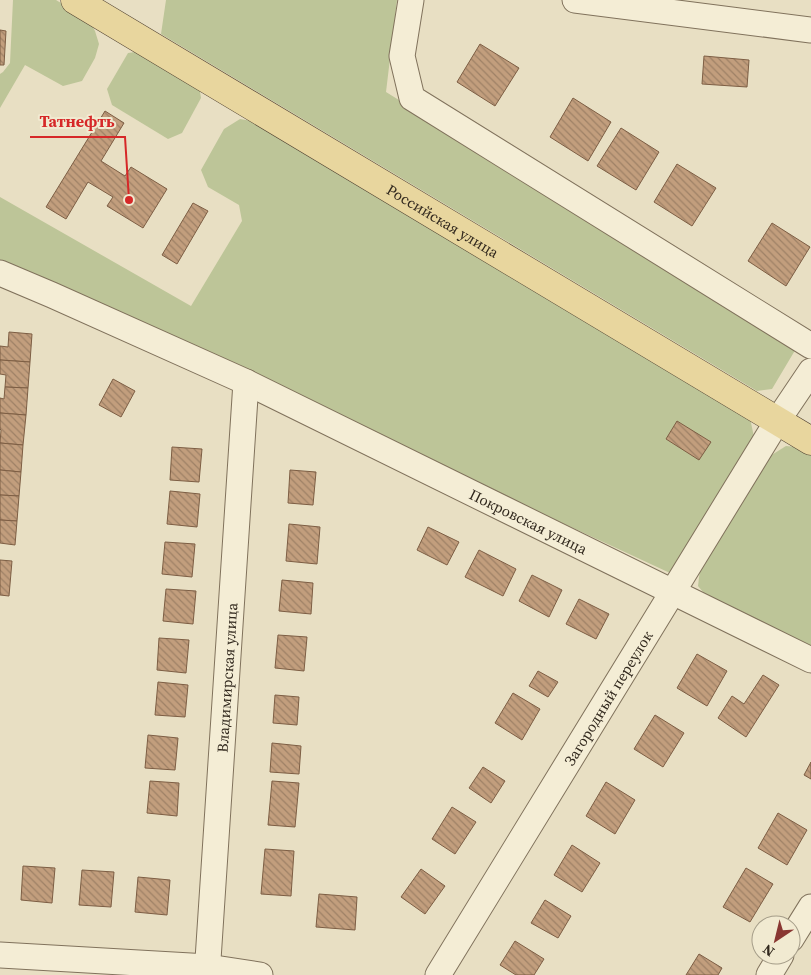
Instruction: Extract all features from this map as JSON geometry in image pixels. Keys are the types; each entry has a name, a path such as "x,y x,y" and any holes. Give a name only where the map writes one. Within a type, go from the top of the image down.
{"main road":[{"name":"Российская улица","path":"75,0 811,441"}],"street":[{"path":"411,0 402,56 412,98 811,346"},
{"path":"575,0 811,30"},
{"name":"Покровская улица","path":"0,273 246,382 811,660"},
{"name":"Загородный переулок","path":"438,975 778,420 811,371"},
{"name":"Владимирская улица","path":"208,971 246,382"},
{"path":"801,923 811,907"},
{"path":"0,955 260,975"}],"green space":[{"path":"13,0 56,0 89,20 99,44 95,58 82,81 63,86 25,65 0,108 0,74 10,63"},
{"path":"166,0 397,0 386,92 797,347 772,389 757,391 161,34"},
{"path":"142,51 199,85 201,98 182,133 168,139 112,105 107,89 128,53"},
{"path":"240,119 263,123 750,418 754,437 670,573 0,262 0,197 191,306 242,221 239,205 208,187 201,170 224,129"},
{"path":"786,446 808,448 811,450 811,646 712,603 698,586 700,569 770,456"}],"building":[{"path":"0,30 6,31 4,65 0,65"},
{"path":"480,44 519,68 495,106 457,82"},
{"path":"704,56 749,60 747,87 702,84"},
{"path":"573,98 611,122 588,161 550,137"},
{"path":"105,111 124,123 101,161 125,176 131,167 167,189 143,228 107,206 113,197 88,182 66,219 46,207"},
{"path":"621,128 659,152 636,190 597,166"},
{"path":"677,164 716,188 692,226 654,202"},
{"path":"193,203 208,211 177,264 162,255"},
{"path":"772,223 810,247 786,286 748,261"},
{"path":"9,332 32,334 30,362 0,360 0,346 8,347"},
{"path":"0,360 30,362 28,388 5,387 6,375 0,374"},
{"path":"113,379 135,391 121,417 99,405"},
{"path":"5,387 28,388 26,415 0,413 0,398 4,399"},
{"path":"0,413 26,415 23,445 0,443"},
{"path":"677,421 711,442 699,460 666,439"},
{"path":"0,443 23,445 21,472 0,470"},
{"path":"172,447 202,449 199,482 170,480"},
{"path":"0,470 21,472 19,496 0,495"},
{"path":"290,470 316,472 313,505 288,503"},
{"path":"170,491 200,494 197,527 167,524"},
{"path":"0,495 19,496 17,521 0,520"},
{"path":"0,520 17,521 15,545 0,543"},
{"path":"289,524 320,527 317,564 286,561"},
{"path":"428,527 459,542 447,565 417,550"},
{"path":"165,542 195,544 192,577 162,574"},
{"path":"479,550 516,569 503,596 465,577"},
{"path":"0,560 12,561 9,596 0,595"},
{"path":"532,575 562,590 549,617 519,601"},
{"path":"282,580 313,583 311,614 279,611"},
{"path":"166,589 196,591 193,624 163,621"},
{"path":"579,599 609,614 596,639 566,624"},
{"path":"278,635 307,637 304,671 275,668"},
{"path":"159,638 189,640 186,673 157,670"},
{"path":"697,654 727,671 707,706 677,688"},
{"path":"538,671 558,682 548,697 529,686"},
{"path":"763,675 779,685 746,737 718,718 732,696 744,704"},
{"path":"158,682 188,685 185,717 155,715"},
{"path":"513,693 540,709 522,740 495,723"},
{"path":"275,695 299,697 297,725 273,723"},
{"path":"655,715 684,733 663,767 634,749"},
{"path":"148,735 178,738 175,770 145,768"},
{"path":"272,743 301,746 299,774 270,772"},
{"path":"811,762 811,779 804,775"},
{"path":"483,767 505,781 491,803 469,788"},
{"path":"150,781 179,783 177,816 147,813"},
{"path":"272,781 299,783 295,827 268,825"},
{"path":"606,782 635,800 615,834 586,816"},
{"path":"452,807 476,822 455,854 432,839"},
{"path":"778,813 807,830 787,865 758,848"},
{"path":"572,845 600,863 582,892 554,875"},
{"path":"265,849 294,851 291,896 261,894"},
{"path":"23,866 55,868 52,903 21,900"},
{"path":"746,868 773,884 754,915 751,915 750,922 723,907"},
{"path":"421,869 445,886 425,914 401,897"},
{"path":"82,870 114,872 111,907 79,905"},
{"path":"138,877 170,880 167,915 135,912"},
{"path":"319,894 357,897 355,930 316,927"},
{"path":"545,900 571,916 558,938 531,923"},
{"path":"515,941 544,959 534,975 516,975 500,965"},
{"path":"699,954 722,968 718,975 686,975"}],"place":[{"name":"Татнефть","path":"129,200"}]}
